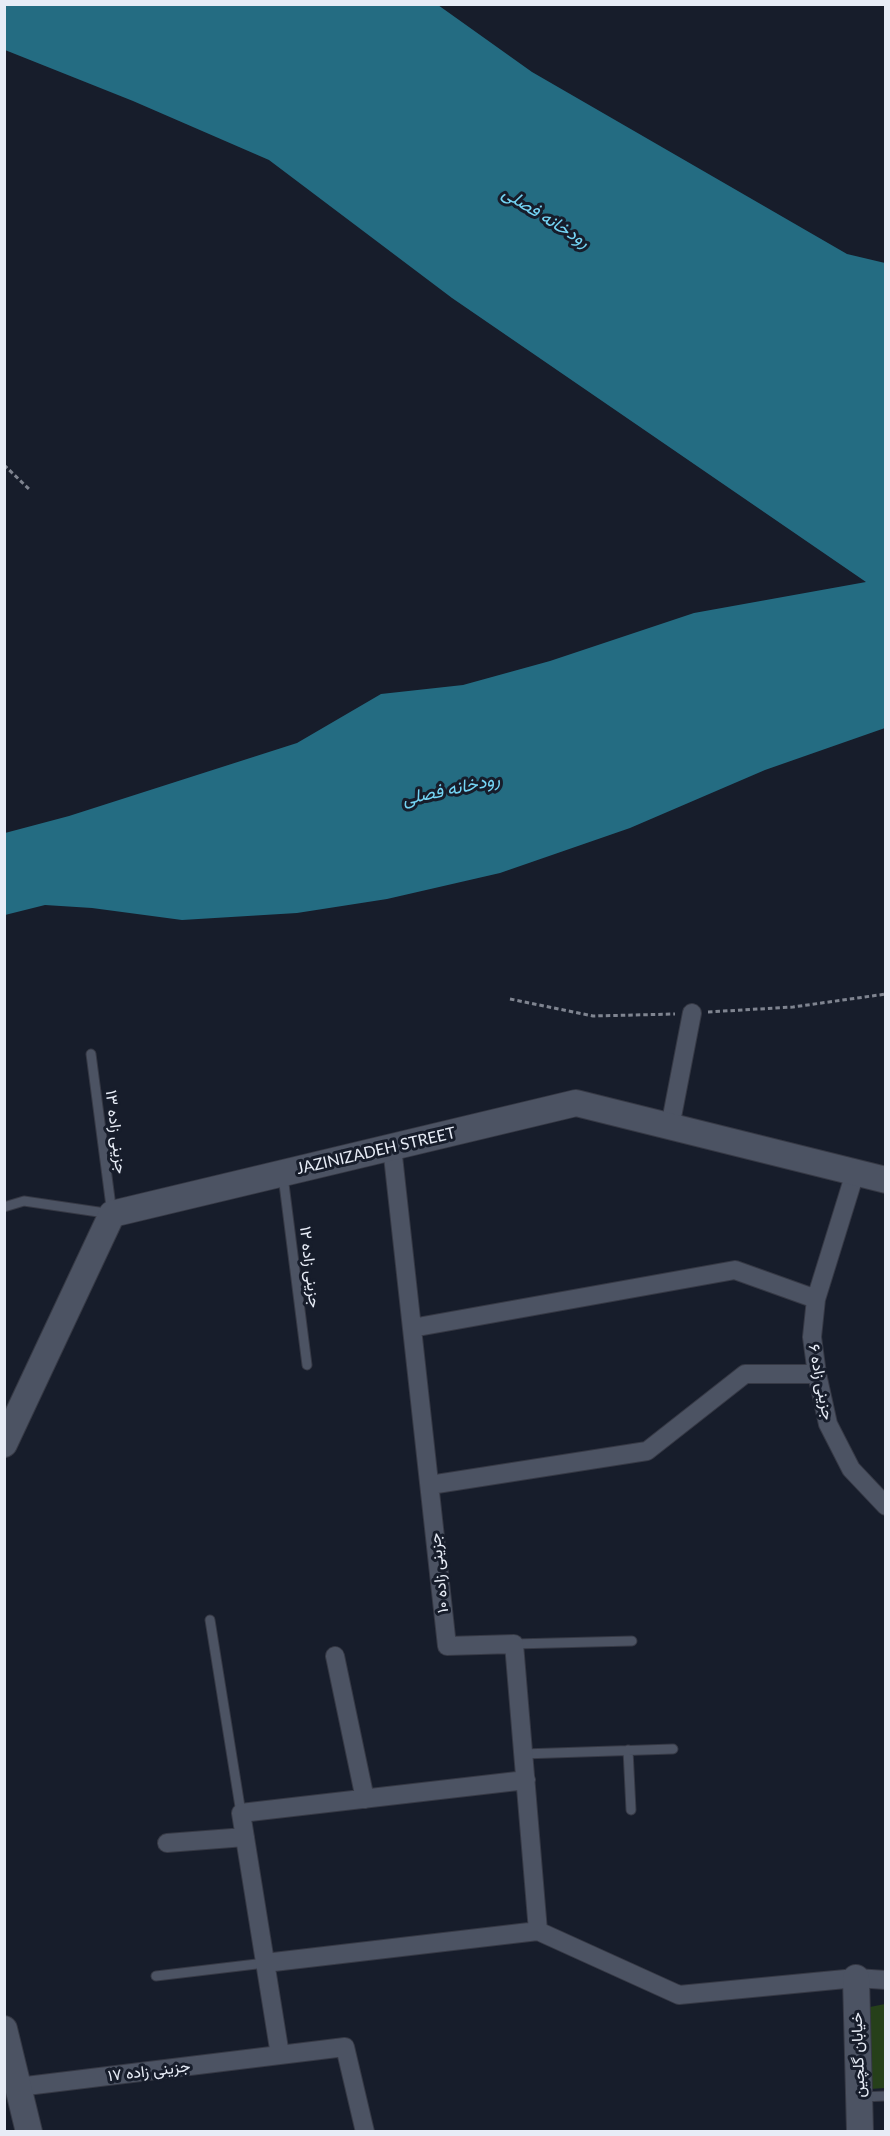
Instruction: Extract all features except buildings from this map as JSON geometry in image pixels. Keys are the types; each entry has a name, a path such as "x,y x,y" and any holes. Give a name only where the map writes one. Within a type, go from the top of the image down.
{"street":[{"path":"670,1127 693,1013"},
{"name":"JAZINIZADEH STREET","path":"112,1214 576,1103 885,1180"},
{"name":"جزینی زاده ۱۰","path":"392,1147 447,1646 514,1644"},
{"name":"جزینی زاده ۶","path":"855,1173 816,1299 812,1337 828,1424 851,1469 885,1506"},
{"path":"4,1444 112,1214"},
{"path":"412,1328 735,1270 816,1299"},
{"path":"429,1485 647,1451 745,1374 817,1374"},
{"path":"514,1644 538,1931"},
{"path":"335,1656 365,1799"},
{"path":"280,2055 241,1813 526,1780"},
{"path":"167,1843 245,1837"},
{"path":"265,1963 538,1931 679,1995 856,1978 885,1980"},
{"name":"خیابان گلچین","path":"856,1978 860,2132"},
{"path":"4,2029 29,2132"},
{"name":"جزینی زاده ۱۷","path":"18,2086 345,2047 365,2132"}],"lane":[{"name":"جزینی زاده ۱۳","path":"92,1054 112,1214"},
{"name":"جزینی زاده ۱۲","path":"283,1173 308,1365"},
{"path":"4,1207 24,1201 112,1214"},
{"path":"210,1620 241,1813"},
{"path":"514,1644 632,1641"},
{"path":"523,1754 673,1749"},
{"path":"628,1750 632,1810"},
{"path":"156,1976 265,1963"},
{"path":"860,2097 885,2096"}],"path":[{"path":"4,465 31,491"}],"green space":[{"path":"885,2004 885,2088 870,2089 870,2007"}],"water":[{"name":"رودخانه فصلی","path":"5,4 438,5 532,72 847,254 885,263 885,728 765,770 630,828 500,873 387,899 297,913 182,920 92,908 45,905 5,915 5,833 69,816 297,743 381,694 463,685 550,661 694,613 866,582 452,298 269,160 133,101 5,50"}]}
